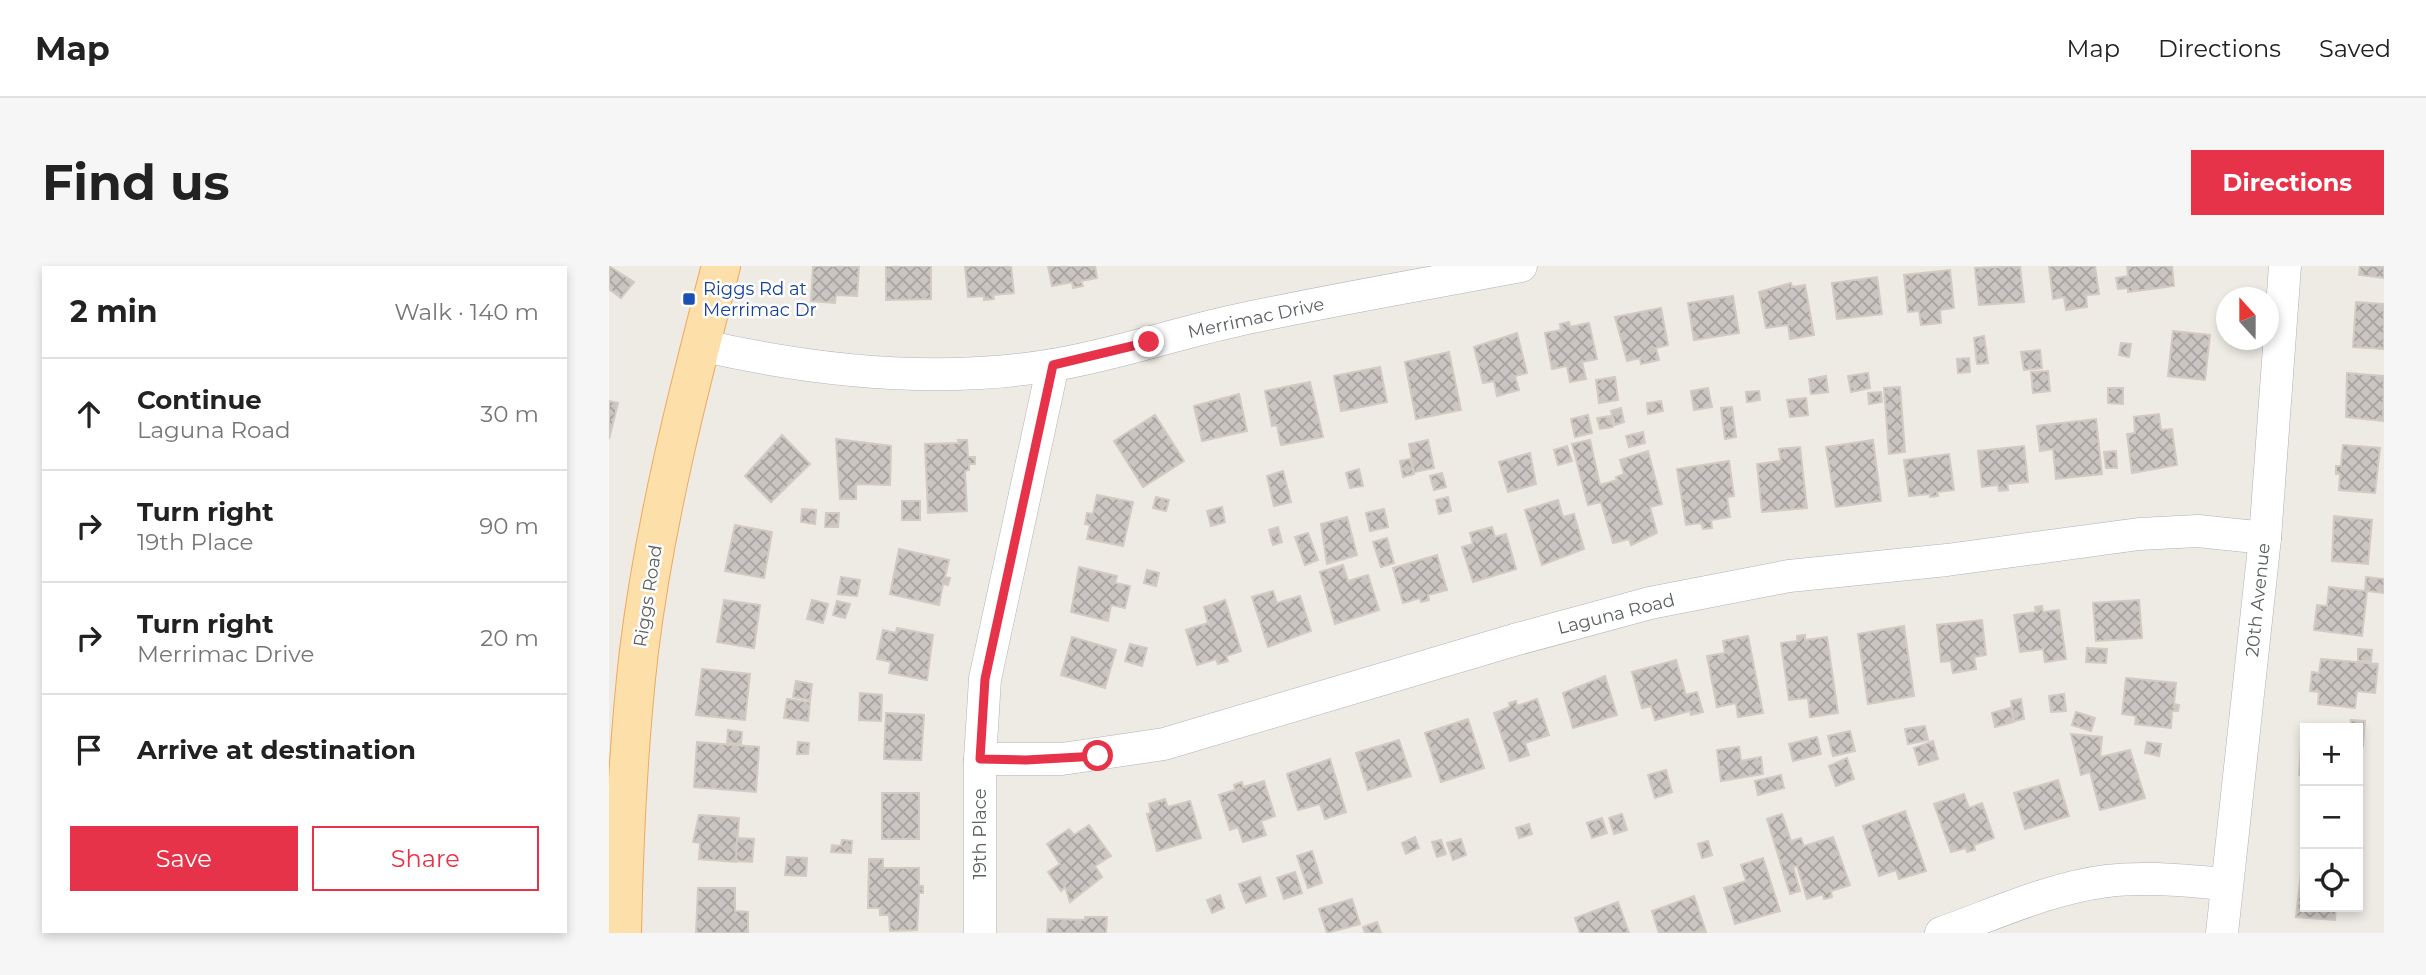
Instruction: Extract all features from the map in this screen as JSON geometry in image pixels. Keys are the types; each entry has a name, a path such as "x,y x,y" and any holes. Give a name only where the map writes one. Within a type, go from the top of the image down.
{"main road":[{"name":"Riggs Road","path":"622,933 630,741 639,650 659,525 700,345 722,266"}],"street":[{"name":"Merrimac Drive","path":"700,345 774,362 918,373 1053,365 1233,321 1521,266"},
{"name":"20th Avenue","path":"2223,933 2226,884 2265,538 2285,266"},
{"name":"19th Place","path":"981,933 980,759 985,679 1053,365"},
{"name":"Laguna Road","path":"980,759 1062,760 1164,744 1514,639 1650,603 1789,576 1947,560 2139,534 2198,531 2265,538"},
{"path":"1941,933 2051,894 2106,881 2132,879 2226,884"}],"building":[{"path":"609,266 634,282 621,298 609,289"},
{"path":"813,266 859,266 857,296 836,295 835,303 811,301"},
{"path":"886,266 931,266 931,299 886,300"},
{"path":"965,266 1011,266 1014,293 993,295 994,299 984,300 984,296 968,297"},
{"path":"1048,266 1095,266 1097,278 1081,281 1083,286 1073,288 1072,282 1052,286"},
{"path":"2020,266 2024,302 1979,305 1975,268"},
{"path":"2049,266 2095,266 2099,294 2086,295 2087,307 2066,310 2064,297 2053,299"},
{"path":"2127,266 2172,266 2174,286 2128,292 2128,288 2118,289 2116,278 2128,276"},
{"path":"2360,266 2384,266 2384,278 2359,275"},
{"path":"1950,270 1954,308 1940,310 1941,323 1921,325 1919,311 1908,312 1904,275"},
{"path":"1877,277 1882,314 1837,319 1832,283"},
{"path":"1791,283 1792,287 1805,285 1814,335 1790,339 1788,325 1766,328 1759,292"},
{"path":"1733,296 1739,333 1694,340 1688,303"},
{"path":"2356,302 2384,304 2384,349 2353,347"},
{"path":"1661,308 1668,345 1656,348 1659,360 1641,364 1640,358 1627,361 1615,317"},
{"path":"1569,322 1570,327 1589,323 1597,359 1582,362 1586,379 1570,382 1567,366 1552,369 1545,333 1561,330 1560,324"},
{"path":"2173,331 2210,335 2205,380 2168,376"},
{"path":"1517,333 1527,373 1515,376 1519,390 1497,396 1494,381 1483,383 1474,347"},
{"path":"1984,336 1988,363 1977,364 1974,338"},
{"path":"2121,343 2131,344 2129,357 2119,355"},
{"path":"2040,350 2042,368 2024,370 2021,352"},
{"path":"1449,352 1461,410 1416,419 1405,362"},
{"path":"1969,358 1970,372 1958,373 1957,359"},
{"path":"1380,367 1387,402 1341,411 1334,376"},
{"path":"2048,371 2050,391 2033,393 2031,372"},
{"path":"1868,373 1870,388 1851,392 1848,376"},
{"path":"2347,373 2384,376 2383,421 2346,417"},
{"path":"1826,376 1828,392 1811,394 1809,379"},
{"path":"1615,377 1618,400 1599,403 1596,380"},
{"path":"1310,382 1323,437 1281,445 1277,425 1272,426 1265,391"},
{"path":"1900,387 1905,452 1889,454 1884,388"},
{"path":"1708,388 1712,407 1694,410 1691,391"},
{"path":"2108,388 2123,388 2123,404 2108,403"},
{"path":"1759,391 1760,400 1747,402 1746,392"},
{"path":"1881,392 1882,402 1869,404 1868,393"},
{"path":"1239,394 1247,431 1202,441 1194,406"},
{"path":"1806,398 1808,415 1790,417 1787,400"},
{"path":"609,401 618,403 609,439"},
{"path":"1661,401 1663,411 1648,414 1647,403"},
{"path":"1732,407 1736,437 1725,439 1721,408"},
{"path":"1621,408 1624,422 1615,425 1611,411"},
{"path":"2159,414 2161,430 2172,429 2177,465 2132,473 2127,434 2135,433 2134,417"},
{"path":"1155,415 1184,461 1143,487 1114,441"},
{"path":"1588,415 1592,433 1575,437 1571,419"},
{"path":"1611,416 1613,427 1600,429 1597,418"},
{"path":"2096,419 2102,474 2056,479 2053,449 2040,451 2037,426"},
{"path":"1643,432 1645,443 1629,447 1626,436"},
{"path":"782,435 810,464 771,502 745,476"},
{"path":"836,439 891,446 890,485 856,484 856,499 840,499"},
{"path":"958,440 967,440 968,457 975,457 975,464 969,464 969,470 965,471 967,511 928,513 925,444 959,443"},
{"path":"1428,440 1434,468 1414,472 1409,444"},
{"path":"1590,440 1600,485 1617,480 1616,477 1624,474 1620,460 1648,451 1662,504 1650,507 1657,533 1631,545 1629,539 1613,543 1601,502 1588,505 1572,444"},
{"path":"1873,440 1881,501 1836,507 1826,447"},
{"path":"2343,445 2380,448 2375,493 2339,490 2340,474 2336,474 2336,466 2341,466"},
{"path":"1567,446 1572,461 1558,465 1554,450"},
{"path":"2024,446 2028,482 2007,484 2008,490 1999,491 1998,485 1982,487 1978,451"},
{"path":"1800,447 1807,508 1762,512 1757,464 1781,461 1779,449"},
{"path":"2116,451 2117,468 2106,468 2104,452"},
{"path":"1530,453 1536,484 1508,492 1499,462"},
{"path":"1949,454 1954,490 1937,492 1938,496 1909,496 1904,460"},
{"path":"1410,459 1414,474 1403,477 1400,461"},
{"path":"1729,461 1734,496 1727,497 1730,517 1711,520 1712,528 1703,529 1701,523 1686,525 1677,469"},
{"path":"1359,469 1363,486 1350,488 1346,473"},
{"path":"1283,471 1291,502 1274,506 1267,476"},
{"path":"1442,473 1446,487 1434,490 1430,476"},
{"path":"1097,495 1133,502 1123,546 1087,539 1090,525 1085,524 1087,513 1093,514"},
{"path":"1156,497 1169,500 1166,511 1153,508"},
{"path":"1448,497 1451,511 1439,514 1436,500"},
{"path":"1558,500 1563,517 1574,514 1584,549 1542,565 1525,510"},
{"path":"902,501 920,501 920,520 902,520"},
{"path":"1222,507 1225,522 1211,526 1207,511"},
{"path":"802,509 816,510 815,524 801,522"},
{"path":"1384,509 1388,527 1370,531 1366,513"},
{"path":"826,513 839,513 838,527 825,527"},
{"path":"2334,516 2372,520 2368,564 2332,561"},
{"path":"1347,517 1357,555 1327,564 1321,524"},
{"path":"735,525 772,532 764,578 725,571"},
{"path":"1278,527 1282,542 1273,545 1269,530"},
{"path":"1492,527 1495,537 1506,534 1516,569 1473,582 1462,547 1473,544 1470,533"},
{"path":"1308,533 1318,560 1305,565 1295,537"},
{"path":"1387,538 1394,563 1381,567 1373,542"},
{"path":"899,549 949,560 945,577 950,578 948,585 943,584 939,605 890,594"},
{"path":"1437,555 1447,590 1428,595 1429,600 1421,602 1420,598 1403,603 1393,568"},
{"path":"1343,565 1348,581 1368,575 1379,610 1335,624 1320,572"},
{"path":"1079,567 1117,576 1115,583 1130,586 1125,608 1111,605 1108,621 1071,612"},
{"path":"1147,570 1159,573 1156,586 1144,583"},
{"path":"841,577 860,580 857,596 838,594"},
{"path":"2366,577 2384,579 2384,593 2367,591 2362,636 2314,630 2317,605 2327,606 2329,587 2365,591"},
{"path":"1273,591 1277,603 1300,596 1311,631 1268,647 1252,597"},
{"path":"724,600 760,605 754,648 717,642"},
{"path":"812,600 828,604 823,623 807,619"},
{"path":"1225,600 1241,651 1226,656 1228,661 1218,664 1216,659 1197,665 1186,630 1208,623 1204,607"},
{"path":"2139,600 2142,638 2096,641 2093,603"},
{"path":"837,601 850,604 845,618 833,615"},
{"path":"2042,606 2043,612 2059,610 2066,659 2045,662 2043,649 2020,652 2014,615 2036,612 2035,607"},
{"path":"1982,620 1986,655 1974,657 1976,669 1953,673 1951,661 1941,662 1937,625"},
{"path":"1904,626 1914,696 1868,704 1858,634"},
{"path":"897,628 933,635 927,680 889,673 891,662 877,659 883,630 896,633"},
{"path":"1805,635 1805,640 1827,637 1838,713 1810,717 1808,698 1789,700 1781,643 1797,641 1797,636"},
{"path":"1748,636 1763,713 1738,717 1736,703 1717,707 1707,656 1725,653 1723,641"},
{"path":"1072,637 1116,650 1105,688 1061,675"},
{"path":"1130,644 1147,648 1142,666 1125,661"},
{"path":"2087,648 2107,649 2106,663 2086,662"},
{"path":"2358,649 2372,650 2371,661 2358,661"},
{"path":"2321,659 2378,664 2375,693 2357,691 2355,708 2318,704 2319,692 2310,691 2312,672 2319,673"},
{"path":"1676,660 1686,695 1697,692 1703,712 1691,715 1690,711 1655,720 1651,706 1642,708 1632,672"},
{"path":"702,669 750,674 745,720 696,715"},
{"path":"1605,676 1617,715 1573,728 1563,693"},
{"path":"2126,678 2176,683 2174,704 2179,705 2178,711 2172,711 2171,728 2135,724 2136,716 2122,714"},
{"path":"796,681 812,684 810,700 793,697"},
{"path":"860,693 882,695 881,721 859,720"},
{"path":"2064,694 2066,711 2051,712 2049,696"},
{"path":"787,699 810,702 808,721 784,718"},
{"path":"1537,699 1549,735 1525,743 1529,755 1510,761 1494,713 1510,707 1509,703 1516,701 1517,706"},
{"path":"2021,699 2024,719 2014,721 2011,701"},
{"path":"2010,708 2014,722 1995,727 1992,713"},
{"path":"2076,712 2095,718 2091,731 2072,725"},
{"path":"886,713 924,715 921,760 884,759"},
{"path":"1468,719 1484,768 1441,782 1425,733"},
{"path":"2351,720 2365,721 2363,746 2363,723 2351,723"},
{"path":"1925,726 1928,740 1908,744 1905,729"},
{"path":"728,730 742,732 741,744 727,743"},
{"path":"1850,731 1855,751 1833,756 1828,736"},
{"path":"2071,734 2102,737 2100,757 2130,750 2145,798 2100,810 2090,772 2081,775"},
{"path":"1817,737 1821,754 1793,761 1789,744"},
{"path":"1399,740 1411,776 1368,790 1356,753"},
{"path":"1933,741 1938,759 1919,765 1914,748"},
{"path":"697,742 759,747 756,792 694,787"},
{"path":"798,742 809,743 808,754 797,754"},
{"path":"2147,742 2161,744 2159,756 2145,753"},
{"path":"1739,747 1741,761 1761,757 1763,774 1721,781 1717,750"},
{"path":"1847,758 1854,779 1836,786 1829,766"},
{"path":"1330,759 1346,812 1325,819 1320,804 1298,810 1287,774"},
{"path":"1666,770 1672,792 1655,798 1648,775"},
{"path":"1781,775 1784,788 1758,795 1755,781"},
{"path":"2058,780 2069,816 2025,829 2014,793"},
{"path":"1264,781 1275,816 1261,821 1266,835 1243,842 1238,827 1230,830 1219,795 1235,790 1234,785 1242,782 1243,787"},
{"path":"882,793 919,793 919,839 882,839"},
{"path":"1964,794 1969,808 1982,803 1994,838 1974,845 1975,850 1967,852 1966,848 1951,852 1934,804"},
{"path":"1165,799 1168,807 1190,801 1201,838 1157,851 1147,814 1151,813 1149,804"},
{"path":"1905,811 1926,871 1899,879 1896,870 1879,876 1863,826"},
{"path":"1622,814 1627,830 1614,834 1609,818"},
{"path":"1782,814 1791,841 1801,838 1804,846 1833,837 1850,885 1831,891 1832,897 1824,899 1823,894 1807,899 1797,866 1793,867 1800,891 1790,894 1767,819"},
{"path":"699,815 739,818 736,862 699,859 700,843 693,842"},
{"path":"1602,818 1607,833 1592,838 1587,823"},
{"path":"1529,824 1532,834 1519,838 1516,828"},
{"path":"1089,825 1111,856 1095,866 1102,877 1070,902 1065,887 1061,891 1048,872 1060,864 1047,844 1069,829 1074,835"},
{"path":"1415,837 1419,848 1406,854 1402,843"},
{"path":"737,838 754,839 752,862 736,861"},
{"path":"1461,839 1466,855 1453,860 1447,843"},
{"path":"842,840 852,841 851,853 831,852 832,845 841,846"},
{"path":"1441,840 1446,854 1437,857 1432,842"},
{"path":"1708,841 1712,855 1702,858 1698,844"},
{"path":"1312,851 1322,883 1308,888 1297,856"},
{"path":"787,857 807,858 806,876 785,875"},
{"path":"1763,858 1780,911 1735,924 1724,888 1746,881 1741,865"},
{"path":"869,859 883,859 883,868 919,868 919,886 923,886 923,893 919,893 917,930 890,931 889,915 880,915 880,908 868,908"},
{"path":"1295,872 1302,893 1284,899 1277,878"},
{"path":"1260,877 1266,896 1246,903 1239,884"},
{"path":"2300,882 2300,912 2336,912 2335,920 2296,917"},
{"path":"698,888 735,888 735,911 748,912 748,933 696,933"},
{"path":"1220,895 1224,908 1212,913 1207,900"},
{"path":"1694,896 1706,932 1659,933 1652,911"},
{"path":"1352,899 1360,924 1327,933 1319,909"},
{"path":"1618,902 1629,933 1580,933 1575,918"},
{"path":"1085,917 1107,917 1106,933 1047,933 1048,919 1085,920"},
{"path":"1377,922 1381,933 1365,933 1363,927"}],"place":[{"name":"Riggs Rd at Merrimac Dr","path":"689,299"}],"route":[{"path":"1098,756 1062,760 980,759 985,679 1053,365 1149,342"}]}
